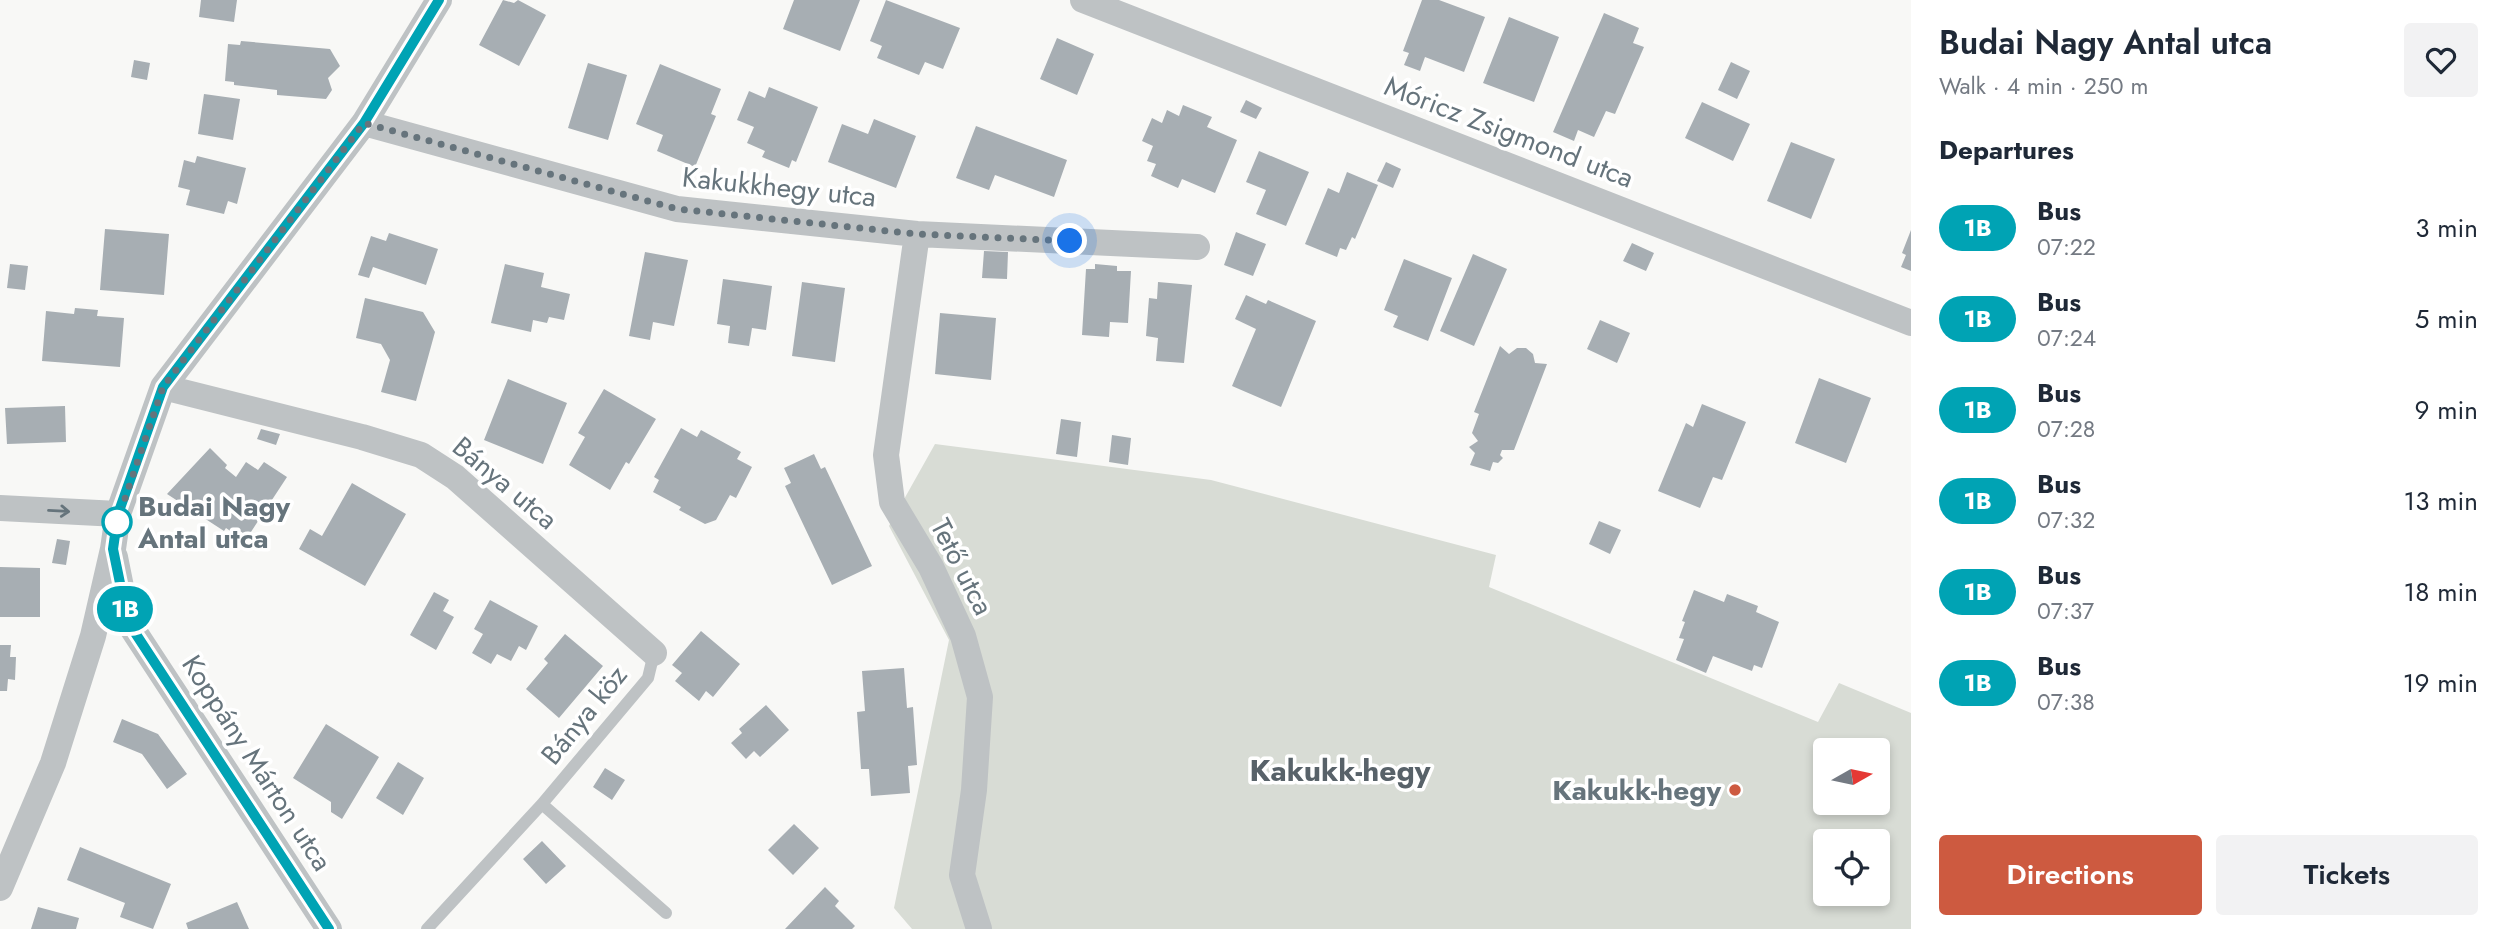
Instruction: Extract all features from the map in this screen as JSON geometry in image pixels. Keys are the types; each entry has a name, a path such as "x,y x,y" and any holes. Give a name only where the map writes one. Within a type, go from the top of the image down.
{"street":[{"path":"0,888 53,763 93,636 113,549 118,514 163,387 364,123 439,0"},
{"name":"Móricz Zsigmond utca","path":"1083,0 1911,323"},
{"name":"Kakukkhegy utca","path":"364,123 677,209 917,234 1197,247"},
{"name":"Tető utca","path":"917,234 886,455 892,502 931,567 963,636 980,698 974,790 962,875 979,929"},
{"name":"Bánya utca","path":"163,387 362,437 421,455 455,477 654,653"},
{"path":"0,508 118,514"},
{"name":"Koppány Márton utca","path":"113,549 128,622 329,929"}],"lane":[{"name":"Bánya köz","path":"427,929 542,804 648,678 654,653"},
{"name":"Bánya köz","path":"542,804 666,912"}],"shaded area":[{"path":"935,444 1211,480 1496,555 1489,587 1818,722 1839,683 1911,713 1911,929 912,929 894,908 949,640 889,526"}],"building":[{"path":"201,0 237,0 234,22 199,17"},
{"path":"503,0 514,3 518,0 546,15 519,66 479,45"},
{"path":"794,0 860,0 840,51 783,29"},
{"path":"886,0 960,28 943,69 925,62 919,75 877,58 882,46 870,41"},
{"path":"1422,0 1439,0 1485,17 1464,72 1425,57 1420,71 1404,65 1409,53 1403,51"},
{"path":"1604,13 1639,28 1633,43 1644,47 1615,114 1606,111 1594,137 1578,130 1574,141 1553,132"},
{"path":"1509,17 1559,37 1534,102 1483,83"},
{"path":"1057,38 1094,54 1077,95 1040,79"},
{"path":"241,41 330,49 340,66 328,78 332,90 326,99 277,95 277,90 234,85 234,82 225,81 228,44 240,45"},
{"path":"134,60 150,63 147,80 131,77"},
{"path":"1731,62 1750,71 1737,99 1718,90"},
{"path":"588,63 627,75 608,140 568,128"},
{"path":"660,64 721,89 711,114 716,116 695,167 657,151 663,135 636,124"},
{"path":"769,87 818,107 796,162 792,160 789,168 762,157 765,151 747,143 754,127 737,120 749,91 765,98"},
{"path":"204,94 240,99 233,140 198,134"},
{"path":"1246,100 1262,108 1256,119 1240,112"},
{"path":"1702,102 1750,124 1733,161 1685,138"},
{"path":"1183,105 1212,117 1207,127 1237,140 1215,193 1182,179 1178,188 1151,176 1156,164 1147,161 1153,146 1142,141 1152,118 1162,123 1167,110 1179,116"},
{"path":"874,119 916,136 896,188 828,162 842,124 868,134"},
{"path":"976,126 1067,160 1054,197 995,175 989,190 956,178"},
{"path":"1791,142 1835,159 1811,219 1767,201"},
{"path":"1259,151 1309,172 1286,226 1256,214 1266,190 1246,182"},
{"path":"197,156 246,168 237,204 228,201 224,214 186,205 190,190 178,187 184,160 195,163"},
{"path":"1386,162 1401,169 1393,188 1377,181"},
{"path":"1347,172 1378,185 1355,239 1352,237 1346,250 1340,248 1337,257 1305,244 1328,188 1339,193"},
{"path":"105,229 169,234 164,295 100,290"},
{"path":"1911,230 1911,271 1901,267 1906,255 1902,253"},
{"path":"1236,232 1266,244 1253,276 1224,265"},
{"path":"389,233 438,249 426,285 373,267 369,278 358,275 371,236 386,241"},
{"path":"1632,243 1654,253 1646,271 1623,261"},
{"path":"984,251 1008,252 1007,279 982,278"},
{"path":"645,252 688,260 674,326 653,322 650,340 629,336"},
{"path":"1473,254 1507,269 1474,346 1440,331"},
{"path":"1404,259 1452,278 1428,341 1393,327 1398,316 1384,310"},
{"path":"10,264 28,266 25,290 7,288"},
{"path":"505,264 544,273 541,287 570,294 564,320 549,317 547,323 533,320 531,332 491,323"},
{"path":"1095,264 1117,266 1117,271 1131,271 1128,323 1110,322 1109,337 1082,335 1086,269 1095,269"},
{"path":"723,279 772,286 766,330 752,328 749,346 728,343 730,326 717,324"},
{"path":"802,282 845,288 835,362 792,356"},
{"path":"1158,282 1192,285 1184,363 1156,361 1158,338 1146,336 1149,298 1157,299"},
{"path":"1246,295 1266,304 1268,300 1316,321 1281,407 1232,386 1256,329 1235,319"},
{"path":"365,298 423,312 435,332 416,401 381,392 390,360 381,344 356,338"},
{"path":"75,308 98,310 97,316 124,318 120,367 42,361 46,311 74,314"},
{"path":"940,313 996,318 991,380 935,374"},
{"path":"1600,320 1630,333 1617,363 1587,349"},
{"path":"1500,346 1509,354 1517,348 1526,348 1533,354 1535,363 1547,364 1514,450 1502,450 1500,455 1503,458 1498,463 1493,462 1490,471 1470,465 1475,453 1469,447 1478,441 1472,433 1479,414 1474,412"},
{"path":"1819,378 1871,398 1846,463 1795,443"},
{"path":"508,379 567,403 543,464 484,440"},
{"path":"604,389 656,419 610,490 569,465 585,437 578,433"},
{"path":"1702,404 1746,422 1722,480 1713,477 1700,508 1658,491 1686,423 1693,427"},
{"path":"65,406 66,442 7,444 5,408"},
{"path":"1061,419 1081,422 1077,457 1056,454"},
{"path":"681,428 697,437 701,430 741,452 737,459 752,467 736,498 730,495 716,520 705,524 653,492 659,480 654,477"},
{"path":"261,429 280,434 276,445 257,439"},
{"path":"1112,435 1131,438 1128,465 1109,462"},
{"path":"210,448 227,465 225,468 236,477 246,462 258,470 264,462 287,477 245,541 226,528 224,531 167,494"},
{"path":"814,454 821,469 825,467 872,566 832,585 785,486 791,483 784,468"},
{"path":"352,483 406,514 365,586 299,549 310,529 322,536"},
{"path":"1599,521 1621,530 1610,554 1589,544"},
{"path":"57,539 70,541 66,565 52,563"},
{"path":"0,567 40,568 40,617 0,617"},
{"path":"1694,590 1724,602 1727,594 1758,606 1756,612 1779,622 1762,668 1754,665 1752,671 1713,656 1706,673 1676,660 1684,639 1679,638 1685,622 1682,621"},
{"path":"434,592 449,600 443,611 454,617 436,650 410,635"},
{"path":"490,600 538,626 526,650 519,646 511,661 497,654 491,664 472,653 483,634 474,629"},
{"path":"701,631 740,664 713,697 706,691 699,701 675,681 682,673 672,665"},
{"path":"565,634 603,666 559,718 526,689 548,663 544,659"},
{"path":"0,645 11,645 10,657 16,657 15,680 8,679 7,691 0,691"},
{"path":"904,668 907,708 913,707 917,765 908,766 910,793 871,796 869,769 861,769 857,712 865,711 862,671"},
{"path":"766,705 789,730 760,757 754,751 746,759 731,743 742,733 739,729"},
{"path":"122,719 158,734 187,774 167,789 142,754 113,742"},
{"path":"326,724 379,757 342,819 331,812 331,802 293,778"},
{"path":"398,762 424,778 403,815 376,798"},
{"path":"605,768 625,780 612,800 593,787"},
{"path":"794,824 819,848 793,875 768,850"},
{"path":"542,841 566,866 546,884 523,859"},
{"path":"80,847 171,884 153,929 120,917 125,903 67,880"},
{"path":"825,887 839,901 835,906 855,926 852,929 785,929"},
{"path":"237,902 249,929 188,929 186,923"},
{"path":"38,907 79,918 76,929 31,929"}],"bus line":[{"name":"1B","path":"329,929 128,622 113,549 118,514 163,387 364,123 439,0"}],"place":[{"name":"Budai Nagy Antal utca","path":"117,522"},
{"name":"Kakukk-hegy","path":"1735,790"}],"district":[{"name":"Kakukk-hegy","path":"1340,770"}],"route":[{"path":"117,522 163,387 364,123 677,209 917,234 1070,241"}]}
